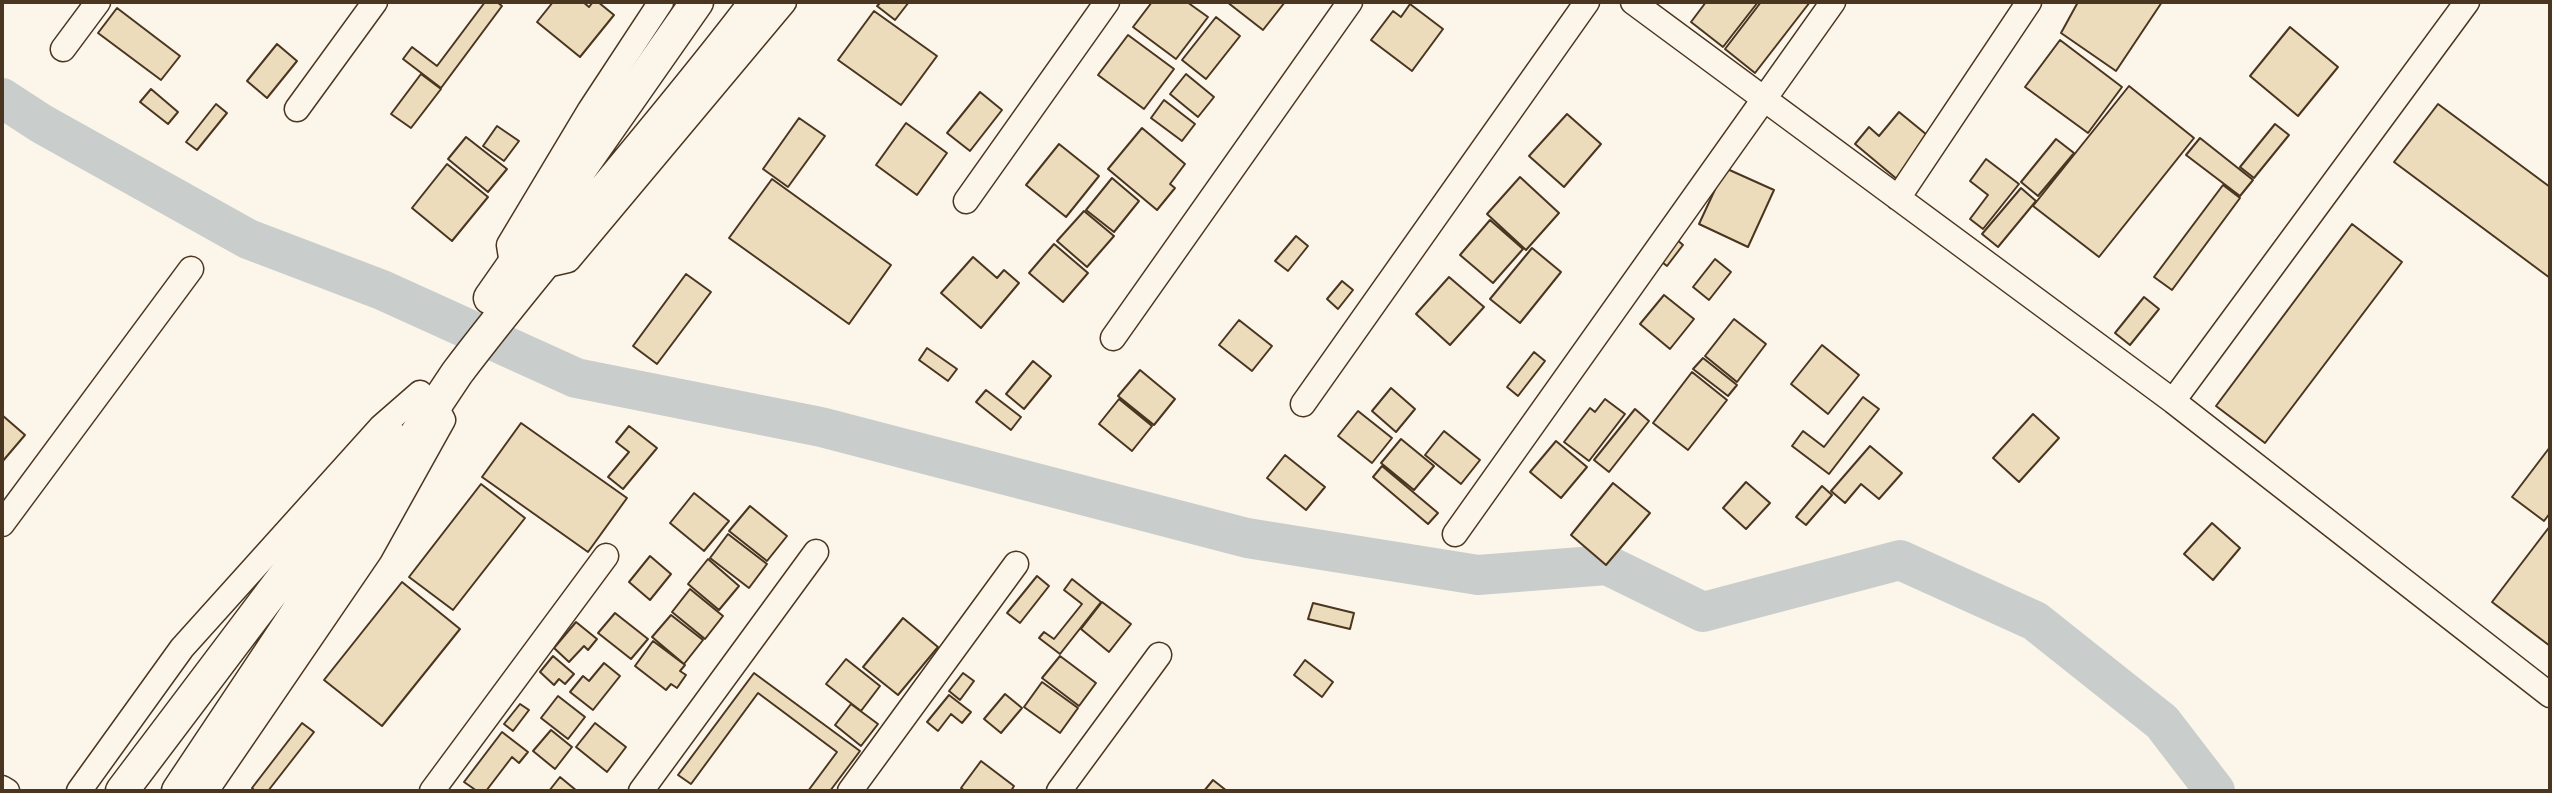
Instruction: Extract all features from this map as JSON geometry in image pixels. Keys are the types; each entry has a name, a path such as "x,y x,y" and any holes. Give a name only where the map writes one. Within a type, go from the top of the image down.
{"main road":[{"path":"527,267 697,2"},
{"path":"178,791 450,366 527,267 695,83 756,2"},
{"path":"122,791 368,467 428,399"}],"street":[{"path":"63,49 98,2"},
{"path":"297,109 375,2"},
{"path":"661,2 590,110 509,245 527,267 568,260 784,2"},
{"path":"966,201 1107,2"},
{"path":"1113,338 1350,2"},
{"path":"1303,404 1587,2"},
{"path":"1633,2 2173,401 2550,695"},
{"path":"1455,534 1833,2"},
{"path":"1898,198 2029,2"},
{"path":"2173,401 2467,2"},
{"path":"2,524 191,269"},
{"path":"79,791 182,648 381,427 428,399 443,420 370,551 206,791"},
{"path":"641,791 816,552"},
{"path":"432,791 606,556"},
{"path":"850,791 1016,564"},
{"path":"1059,791 1159,655"}],"building":[{"path":"485,2 497,2 502,6 441,88 403,59 412,47 437,66"},
{"path":"553,2 583,2 589,7 593,2 598,2 614,15 580,57 537,22"},
{"path":"881,2 909,2 895,20 877,6"},
{"path":"1152,2 1187,2 1208,17 1176,59 1133,27"},
{"path":"1227,2 1285,2 1263,30"},
{"path":"1706,2 1758,2 1723,47 1691,22"},
{"path":"1761,2 1810,2 1755,73 1725,49"},
{"path":"2078,2 2162,2 2116,71 2061,33"},
{"path":"1410,4 1443,29 1412,71 1371,40 1393,11 1401,17"},
{"path":"117,8 180,56 161,80 98,33"},
{"path":"874,11 937,56 901,105 838,60"},
{"path":"1216,17 1240,36 1206,79 1182,60"},
{"path":"2290,27 2338,67 2298,116 2250,76"},
{"path":"1128,35 1174,69 1144,109 1098,75"},
{"path":"2060,40 2122,87 2088,133 2025,87"},
{"path":"277,44 297,61 267,98 247,81"},
{"path":"421,74 441,89 411,128 391,114"},
{"path":"1186,74 1214,97 1198,117 1170,94"},
{"path":"2129,86 2194,138 2099,257 2033,206"},
{"path":"151,89 178,112 168,124 140,102"},
{"path":"980,92 1002,110 970,151 947,133"},
{"path":"1164,100 1195,124 1182,141 1151,118"},
{"path":"216,104 227,113 197,150 186,142"},
{"path":"2438,104 2550,187 2550,278 2394,162"},
{"path":"1899,112 1932,139 1898,180 1855,144 1869,127 1879,136"},
{"path":"1567,114 1601,144 1564,187 1529,156"},
{"path":"799,118 825,136 788,187 763,169"},
{"path":"906,123 947,153 917,195 876,165"},
{"path":"2275,124 2289,135 2254,178 2240,167"},
{"path":"497,126 519,141 504,161 483,146"},
{"path":"1142,128 1185,164 1170,184 1175,188 1157,210 1108,169"},
{"path":"466,137 507,169 488,192 448,159"},
{"path":"2200,138 2253,180 2240,196 2186,155"},
{"path":"2056,139 2074,153 2038,196 2021,182"},
{"path":"1059,144 1099,176 1066,217 1026,185"},
{"path":"1986,159 2019,184 1983,229 1970,219 1988,195 1970,181"},
{"path":"447,164 488,197 452,241 412,208"},
{"path":"1725,168 1774,190 1748,247 1699,224"},
{"path":"1520,177 1559,213 1526,250 1487,214"},
{"path":"1112,178 1139,201 1114,232 1086,210"},
{"path":"772,179 891,265 849,324 729,238"},
{"path":"2223,185 2240,198 2172,290 2154,277"},
{"path":"2021,188 2036,201 1998,247 1982,234"},
{"path":"1084,211 1114,236 1087,267 1057,241"},
{"path":"1490,220 1523,249 1493,283 1460,255"},
{"path":"2352,224 2402,262 2265,443 2216,406"},
{"path":"1296,236 1308,246 1288,271 1275,261"},
{"path":"1675,238 1683,245 1667,266 1658,259"},
{"path":"1054,244 1088,273 1063,302 1029,273"},
{"path":"1532,248 1561,272 1520,323 1490,299"},
{"path":"973,257 997,278 1004,270 1019,283 981,328 941,293"},
{"path":"1715,259 1731,272 1709,300 1693,287"},
{"path":"686,274 711,292 657,364 633,346"},
{"path":"1449,277 1484,307 1450,345 1416,314"},
{"path":"1342,281 1353,290 1338,309 1327,299"},
{"path":"1664,295 1694,319 1670,349 1640,324"},
{"path":"2144,297 2159,309 2130,345 2115,333"},
{"path":"1734,319 1766,344 1737,382 1705,356"},
{"path":"1239,320 1272,346 1252,371 1219,345"},
{"path":"1822,345 1859,375 1828,414 1791,384"},
{"path":"927,348 957,369 948,381 919,360"},
{"path":"1534,352 1545,361 1518,396 1507,387"},
{"path":"1703,358 1737,385 1728,396 1693,369"},
{"path":"1033,361 1051,376 1024,409 1006,394"},
{"path":"1140,370 1175,399 1154,425 1118,396"},
{"path":"1692,372 1727,400 1688,450 1653,423"},
{"path":"1391,388 1415,409 1396,432 1372,411"},
{"path":"986,390 1021,417 1011,430 976,402"},
{"path":"1863,397 1879,409 1829,474 1792,446 1803,431 1824,447"},
{"path":"1119,399 1152,426 1132,451 1099,424"},
{"path":"1605,399 1625,414 1589,461 1564,442 1590,408 1595,412"},
{"path":"1635,409 1649,421 1609,472 1594,460"},
{"path":"1358,411 1392,438 1372,463 1338,436"},
{"path":"2033,414 2059,438 2019,482 1993,458"},
{"path":"2,415 25,435 2,462"},
{"path":"521,423 627,498 588,552 482,477"},
{"path":"629,426 657,448 623,489 608,477 629,452 616,442"},
{"path":"1444,431 1480,460 1461,484 1425,455"},
{"path":"1401,439 1434,466 1414,490 1381,463"},
{"path":"1556,441 1587,467 1561,498 1530,472"},
{"path":"1870,446 1902,473 1879,499 1861,484 1845,503 1831,491"},
{"path":"2550,447 2550,513 2544,521 2512,497"},
{"path":"1285,455 1325,487 1306,510 1267,478"},
{"path":"1382,466 1438,513 1428,524 1373,477"},
{"path":"1746,482 1770,503 1746,529 1723,508"},
{"path":"1613,483 1650,513 1606,565 1571,535"},
{"path":"481,484 525,518 453,610 409,577"},
{"path":"1822,486 1832,495 1806,525 1796,517"},
{"path":"694,493 729,521 704,551 670,523"},
{"path":"750,506 787,536 767,561 729,531"},
{"path":"2212,523 2240,548 2213,580 2184,554"},
{"path":"2550,526 2550,646 2492,602"},
{"path":"728,534 767,564 749,588 710,558"},
{"path":"650,556 671,574 650,600 629,582"},
{"path":"708,559 739,586 719,610 688,584"},
{"path":"1037,576 1049,586 1020,623 1007,613"},
{"path":"1072,579 1101,602 1060,654 1039,638 1044,632 1054,639 1082,604 1064,590"},
{"path":"402,582 460,629 382,726 324,680"},
{"path":"690,589 723,616 705,639 672,612"},
{"path":"1102,602 1131,624 1109,652 1081,629"},
{"path":"1313,603 1354,613 1350,629 1308,619"},
{"path":"615,613 648,639 631,659 598,633"},
{"path":"671,615 703,640 684,664 652,637"},
{"path":"903,618 938,647 898,695 863,667"},
{"path":"576,622 597,639 588,650 584,646 569,662 554,648"},
{"path":"653,641 685,665 680,671 686,675 677,688 671,684 666,690 635,666"},
{"path":"553,656 574,674 565,684 559,679 554,685 540,672"},
{"path":"1060,656 1096,683 1079,706 1042,678"},
{"path":"846,659 880,686 861,711 826,684"},
{"path":"1305,660 1333,682 1322,697 1294,675"},
{"path":"604,663 620,676 593,710 570,692 583,676 589,681"},
{"path":"754,673 860,751 830,791 808,791 837,752 758,693 691,784 678,775"},
{"path":"963,673 974,681 960,700 949,691"},
{"path":"1042,682 1078,708 1060,733 1024,707"},
{"path":"1005,694 1022,708 1001,733 984,719"},
{"path":"949,695 971,712 962,723 951,714 938,731 927,722"},
{"path":"558,696 585,717 568,739 541,718"},
{"path":"520,704 529,710 513,731 504,724"},
{"path":"851,704 878,724 861,746 835,725"},
{"path":"302,723 314,732 268,791 255,791 252,788"},
{"path":"595,723 626,747 607,772 576,747"},
{"path":"551,730 572,747 555,769 533,751"},
{"path":"502,732 528,752 519,763 512,757 486,791 477,791 464,782"},
{"path":"981,761 1014,786 1011,791 965,791 961,788"},
{"path":"560,777 577,791 549,791"},
{"path":"1213,780 1227,791 1204,791"}],"waterway":[{"path":"2,98 42,124 248,239 382,290 576,378 821,427 1247,538 1478,575 1607,565 1703,612 1900,560 2035,621 2162,722 2215,791"}]}
